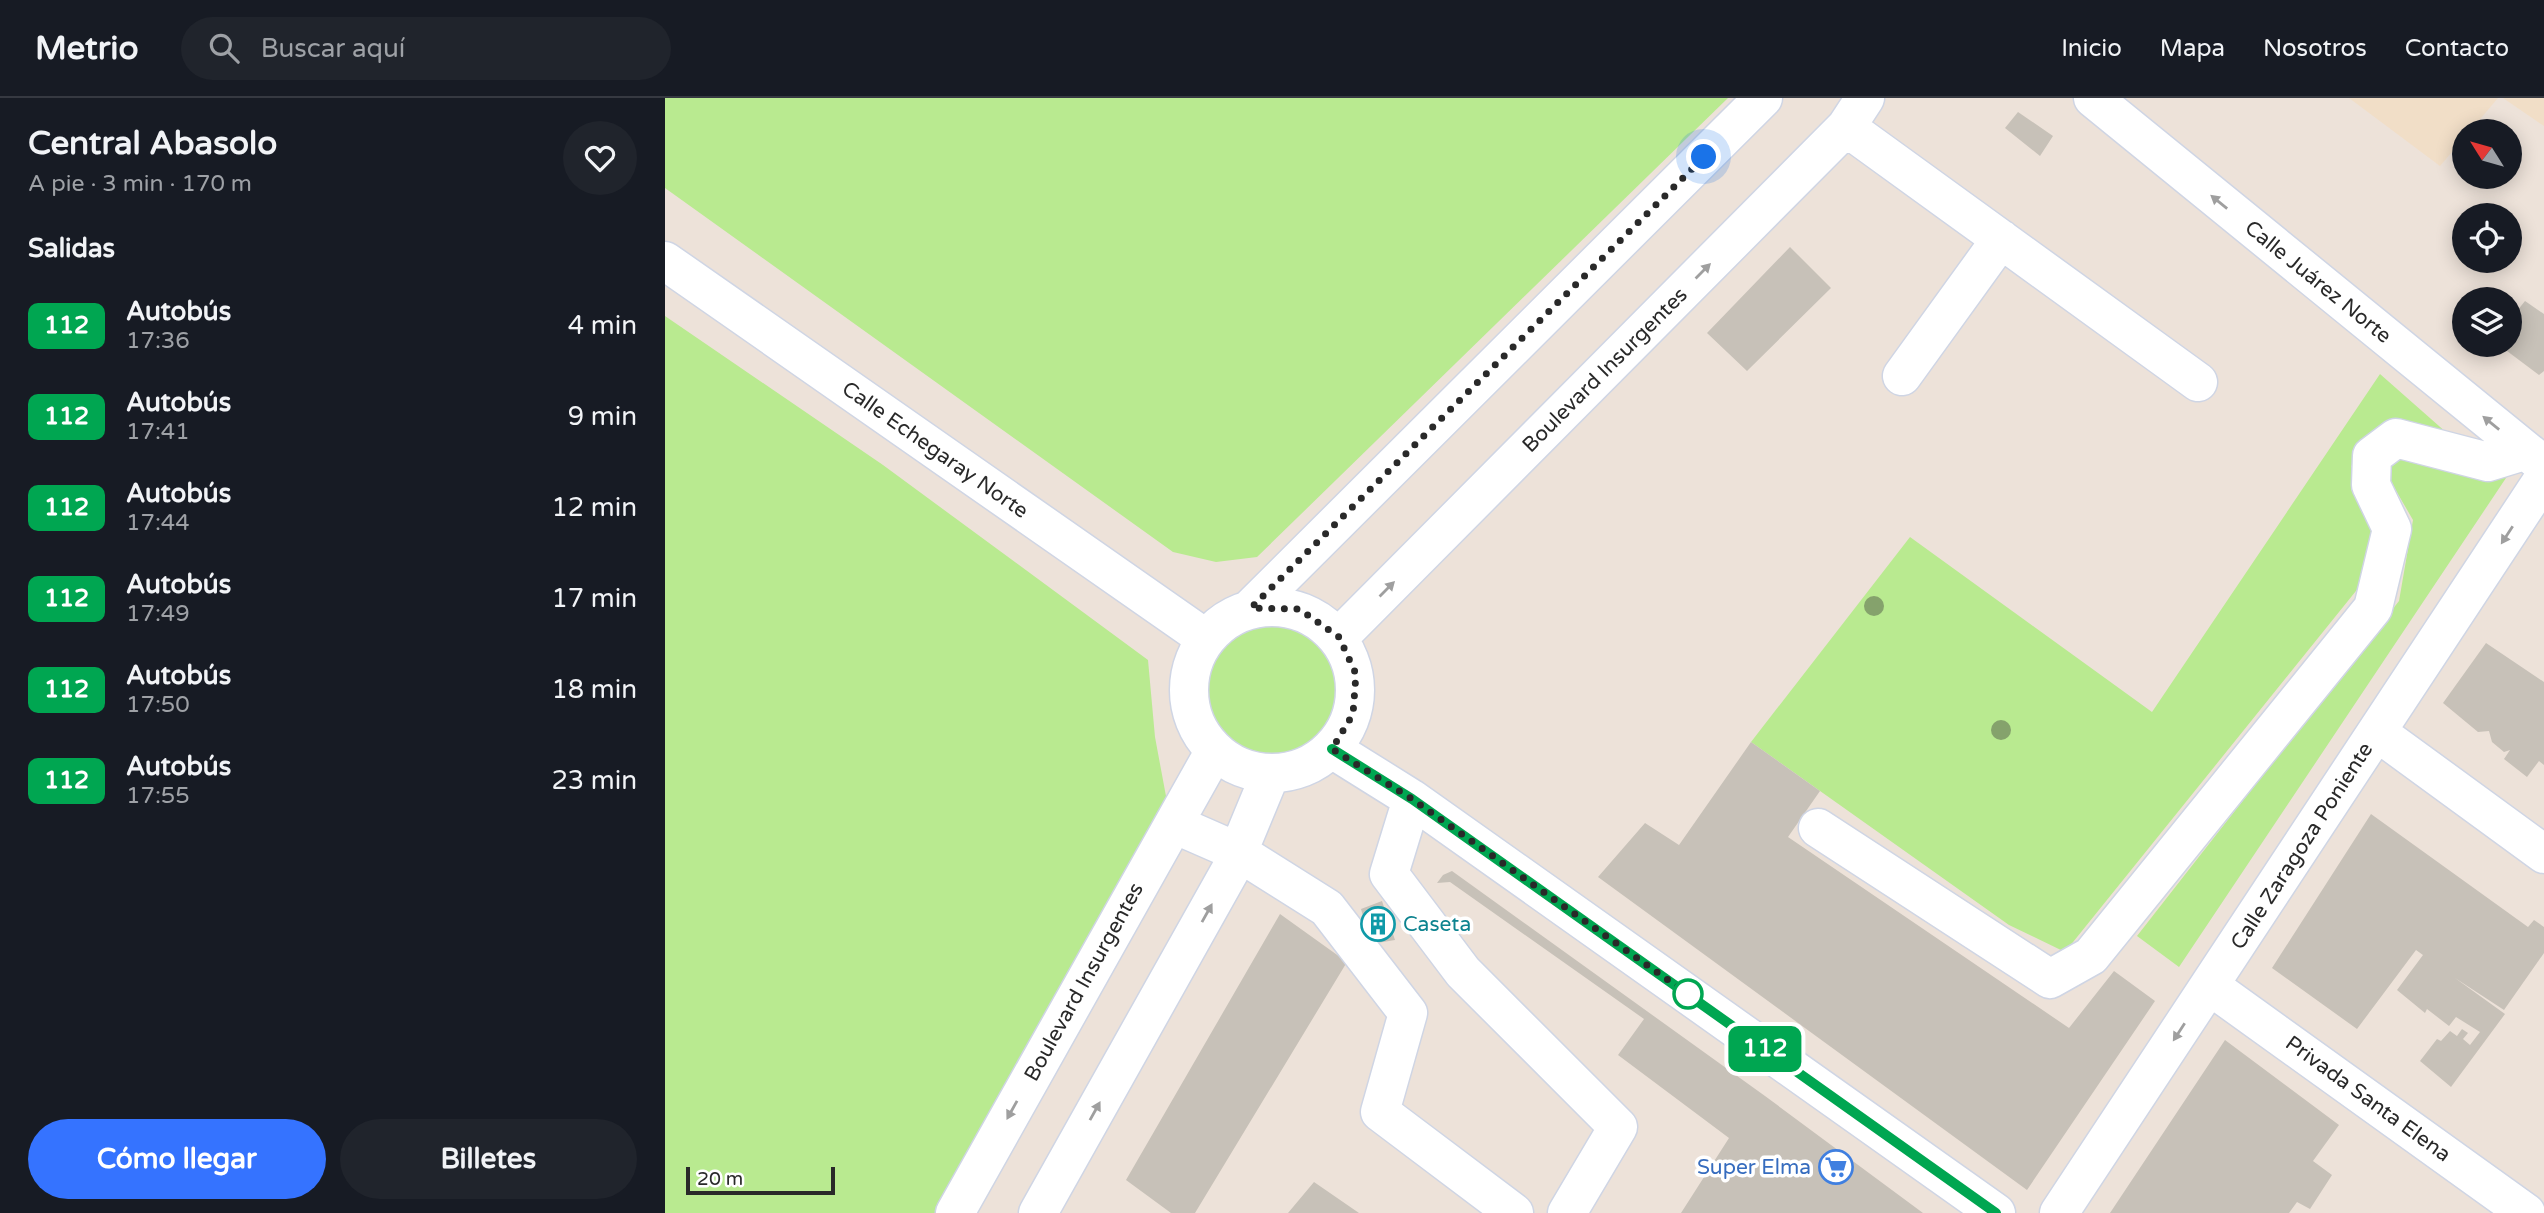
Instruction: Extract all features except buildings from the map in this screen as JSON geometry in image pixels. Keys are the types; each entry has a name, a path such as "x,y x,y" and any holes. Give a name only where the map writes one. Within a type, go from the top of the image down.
{"street":[{"path":"1251,608 1299,609 1339,637 1356,674 1353,714 1332,749 1304,768 1271,775 1240,768 1214,752 1192,717 1189,677 1205,638 1226,620 1251,608 1763,98"},
{"name":"Calle Juárez Norte","path":"2092,98 2537,465"},
{"path":"1855,112 2001,239 2198,382"},
{"name":"Boulevard Insurgentes","path":"1339,637 1855,112"},
{"path":"1902,376 2001,239"},
{"name":"Calle Echegaray Norte","path":"665,261 1205,638"},
{"path":"1818,828 2050,979 2091,956 2373,608 2392,529 2371,485 2372,456 2396,438 2488,462 2537,465"},
{"name":"Calle Zaragoza Poniente","path":"2059,1213 2377,732 2537,465"},
{"path":"2377,732 2544,854"},
{"path":"1332,749 1412,799 1996,1213"},
{"name":"Boulevard Insurgentes","path":"954,1213 1214,752"},
{"path":"1038,1213 1238,852 1271,775"},
{"path":"1412,799 1389,874 1463,972 1618,1127 1567,1213"},
{"path":"1174,824 1238,852 1327,908 1408,1013 1380,1112 1514,1213"},
{"name":"Privada Santa Elena","path":"2210,986 2526,1213"}],"shaded area":[{"path":"2349,98 2498,98 2480,119 2452,119 2452,152 2440,166"},
{"path":"2503,98 2544,98 2544,126"}],"green space":[{"path":"665,98 1728,98 1257,557 1216,562 1173,552 665,188"},
{"path":"665,316 883,465 1148,660 1155,737 1168,807 936,1213 665,1213"},
{"path":"2380,374 2456,441 2384,425 2351,466 2374,528 2364,581 2065,952 2009,925 1751,742 1910,537 2152,712"},
{"path":"2400,445 2508,475 2179,967 2137,936 2399,601 2413,520 2384,470"},
{"path":"1274,622 1300,627 1322,642 1337,664 1342,690 1337,716 1322,738 1300,753 1274,758 1248,753 1226,738 1211,716 1206,690 1211,664 1226,642 1248,627"}],"bus line":[{"name":"112","path":"1332,749 1412,799 1996,1213"}],"place":[{"name":"Caseta","path":"1378,924"},
{"name":"Super Elma","path":"1836,1167"}],"route":[{"path":"1688,994 1412,799 1332,749 1353,714 1356,674 1339,637 1299,609 1251,608 1704,157"}]}
